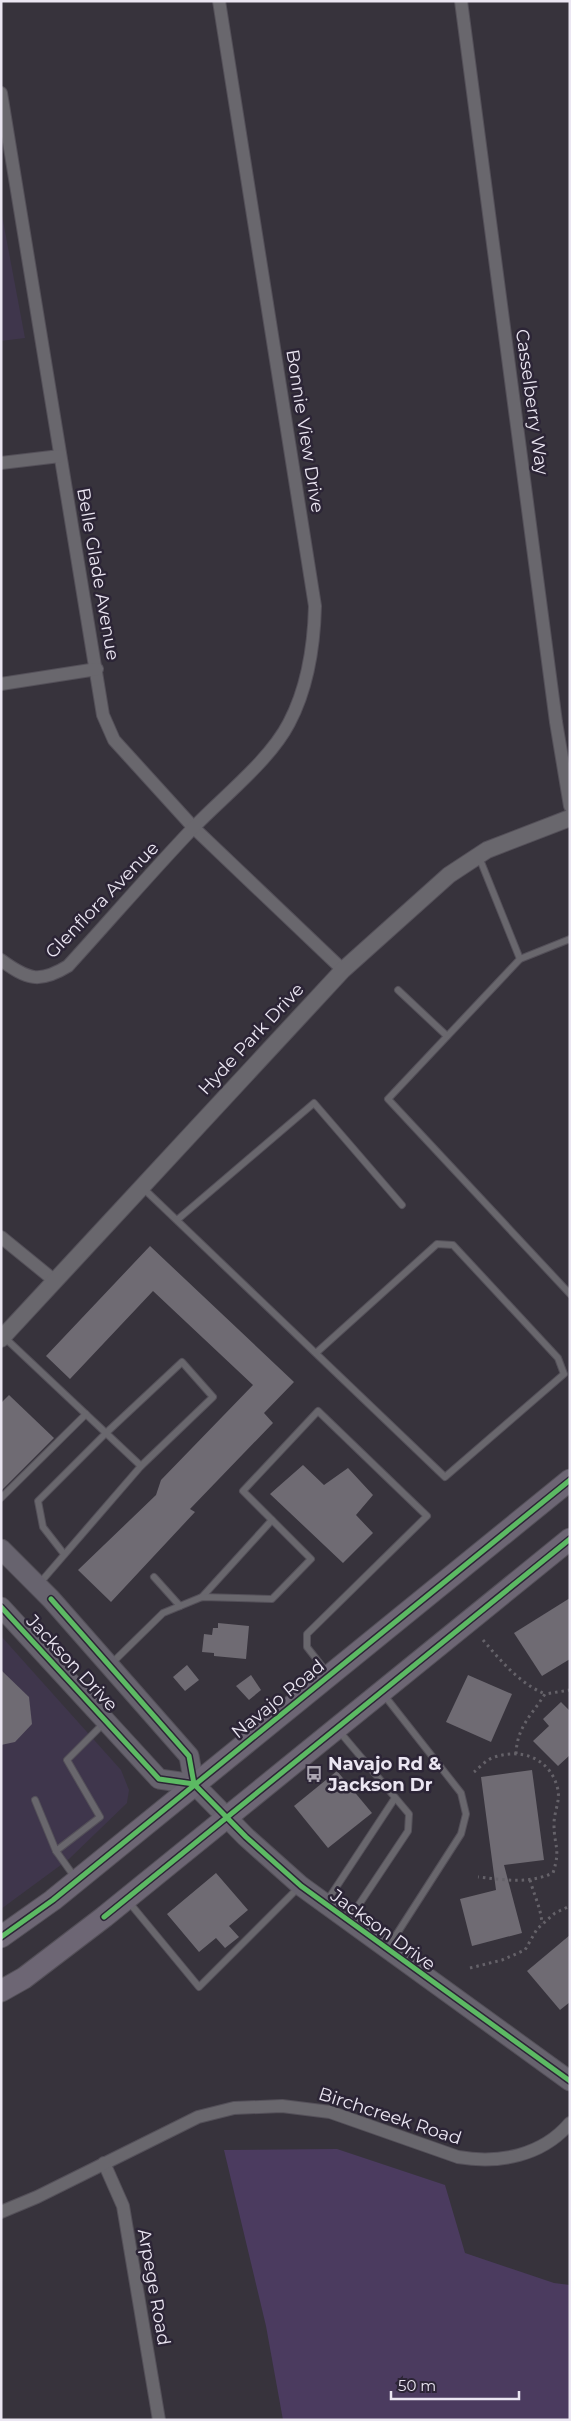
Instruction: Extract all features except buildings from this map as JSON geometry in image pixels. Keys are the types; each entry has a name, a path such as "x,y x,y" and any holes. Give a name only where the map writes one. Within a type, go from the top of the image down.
{"main road":[{"name":"Navajo Road","path":"1,1937 77,1880 570,1480"},
{"path":"1,1991 24,1978 126,1899 570,1539"},
{"name":"Jackson Drive","path":"1,1548 38,1585 188,1756 194,1784 226,1817 301,1886 324,1904 570,2081"},
{"name":"Jackson Drive","path":"1,1607 159,1779 194,1784"}],"street":[{"name":"Bonnie View Drive","path":"194,828 268,752 288,725 301,698 314,635 313,592 219,1"},
{"name":"Casselberry Way","path":"461,1 556,722 570,806"},
{"name":"Belle Glade Avenue","path":"1,93 103,715 114,740 194,828 343,970"},
{"path":"1,464 60,456"},
{"path":"1,684 97,670"},
{"name":"Hyde Park Drive","path":"3,1337 343,970 449,875 487,850 570,818"},
{"name":"Glenflora Avenue","path":"1,960 19,973 36,978 54,975 68,966 194,828"},
{"path":"1,1236 55,1281"},
{"name":"Birchcreek Road","path":"1,2212 198,2117 234,2108 282,2106 330,2112 458,2157 473,2160 504,2158 533,2150 559,2136 570,2123"},
{"name":"Arpege Road","path":"104,2163 123,2206 159,2420"}],"lane":[{"path":"478,856 520,958"},
{"path":"570,939 520,958 388,1099 570,1294"},
{"path":"398,990 447,1036"},
{"path":"177,1220 314,1102 402,1205"},
{"path":"143,1187 444,1477 564,1374 558,1358 453,1244 437,1244 316,1353"},
{"path":"3,1337 141,1466"},
{"path":"38,1585 141,1466 213,1396 182,1362 106,1433 38,1501 42,1527 64,1554"},
{"path":"109,1666 163,1613 202,1597 272,1599 311,1559 243,1491 318,1411 428,1516 307,1634 307,1647 328,1675"},
{"path":"1,1498 86,1414"},
{"path":"202,1597 272,1520"},
{"path":"154,1577 180,1606"},
{"path":"381,1691 461,1793 466,1814 461,1834 387,1950"},
{"path":"56,1851 100,1817 67,1760 106,1720"},
{"path":"336,1728 409,1814 408,1831 348,1921"},
{"path":"324,1904 395,1798"},
{"path":"34,1800 56,1851 77,1880"},
{"path":"126,1899 199,1987 301,1886"}],"path":[{"path":"483,1640 517,1677 532,1688 545,1694 570,1690"},
{"path":"516,1754 517,1740 521,1728 545,1694"},
{"path":"474,1772 490,1759 511,1753 534,1758 553,1772 558,1791 558,1806 554,1824 558,1856 552,1873 539,1879 515,1882 478,1877"},
{"path":"530,1880 534,1899 541,1910 542,1924"},
{"path":"470,1968 502,1960 525,1950 542,1924 555,1913 570,1906"}],"shaded area":[{"path":"1,210 25,338 1,341"},
{"path":"1,1636 121,1770 129,1790 127,1803 69,1859 1,1909"},
{"path":"337,2149 445,2185 465,2253 554,2283 570,2285 570,2420 283,2420 266,2326 224,2150"}],"cycle path":[{"path":"1,1937 53,1900 570,1480"},
{"path":"104,1917 570,1539"},
{"path":"51,1599 189,1756 194,1784 246,1837 301,1886 570,2081"},
{"path":"1,1607 159,1779 194,1784"}],"place":[{"name":"Navajo Rd & Jackson Dr","path":"314,1774"}]}
